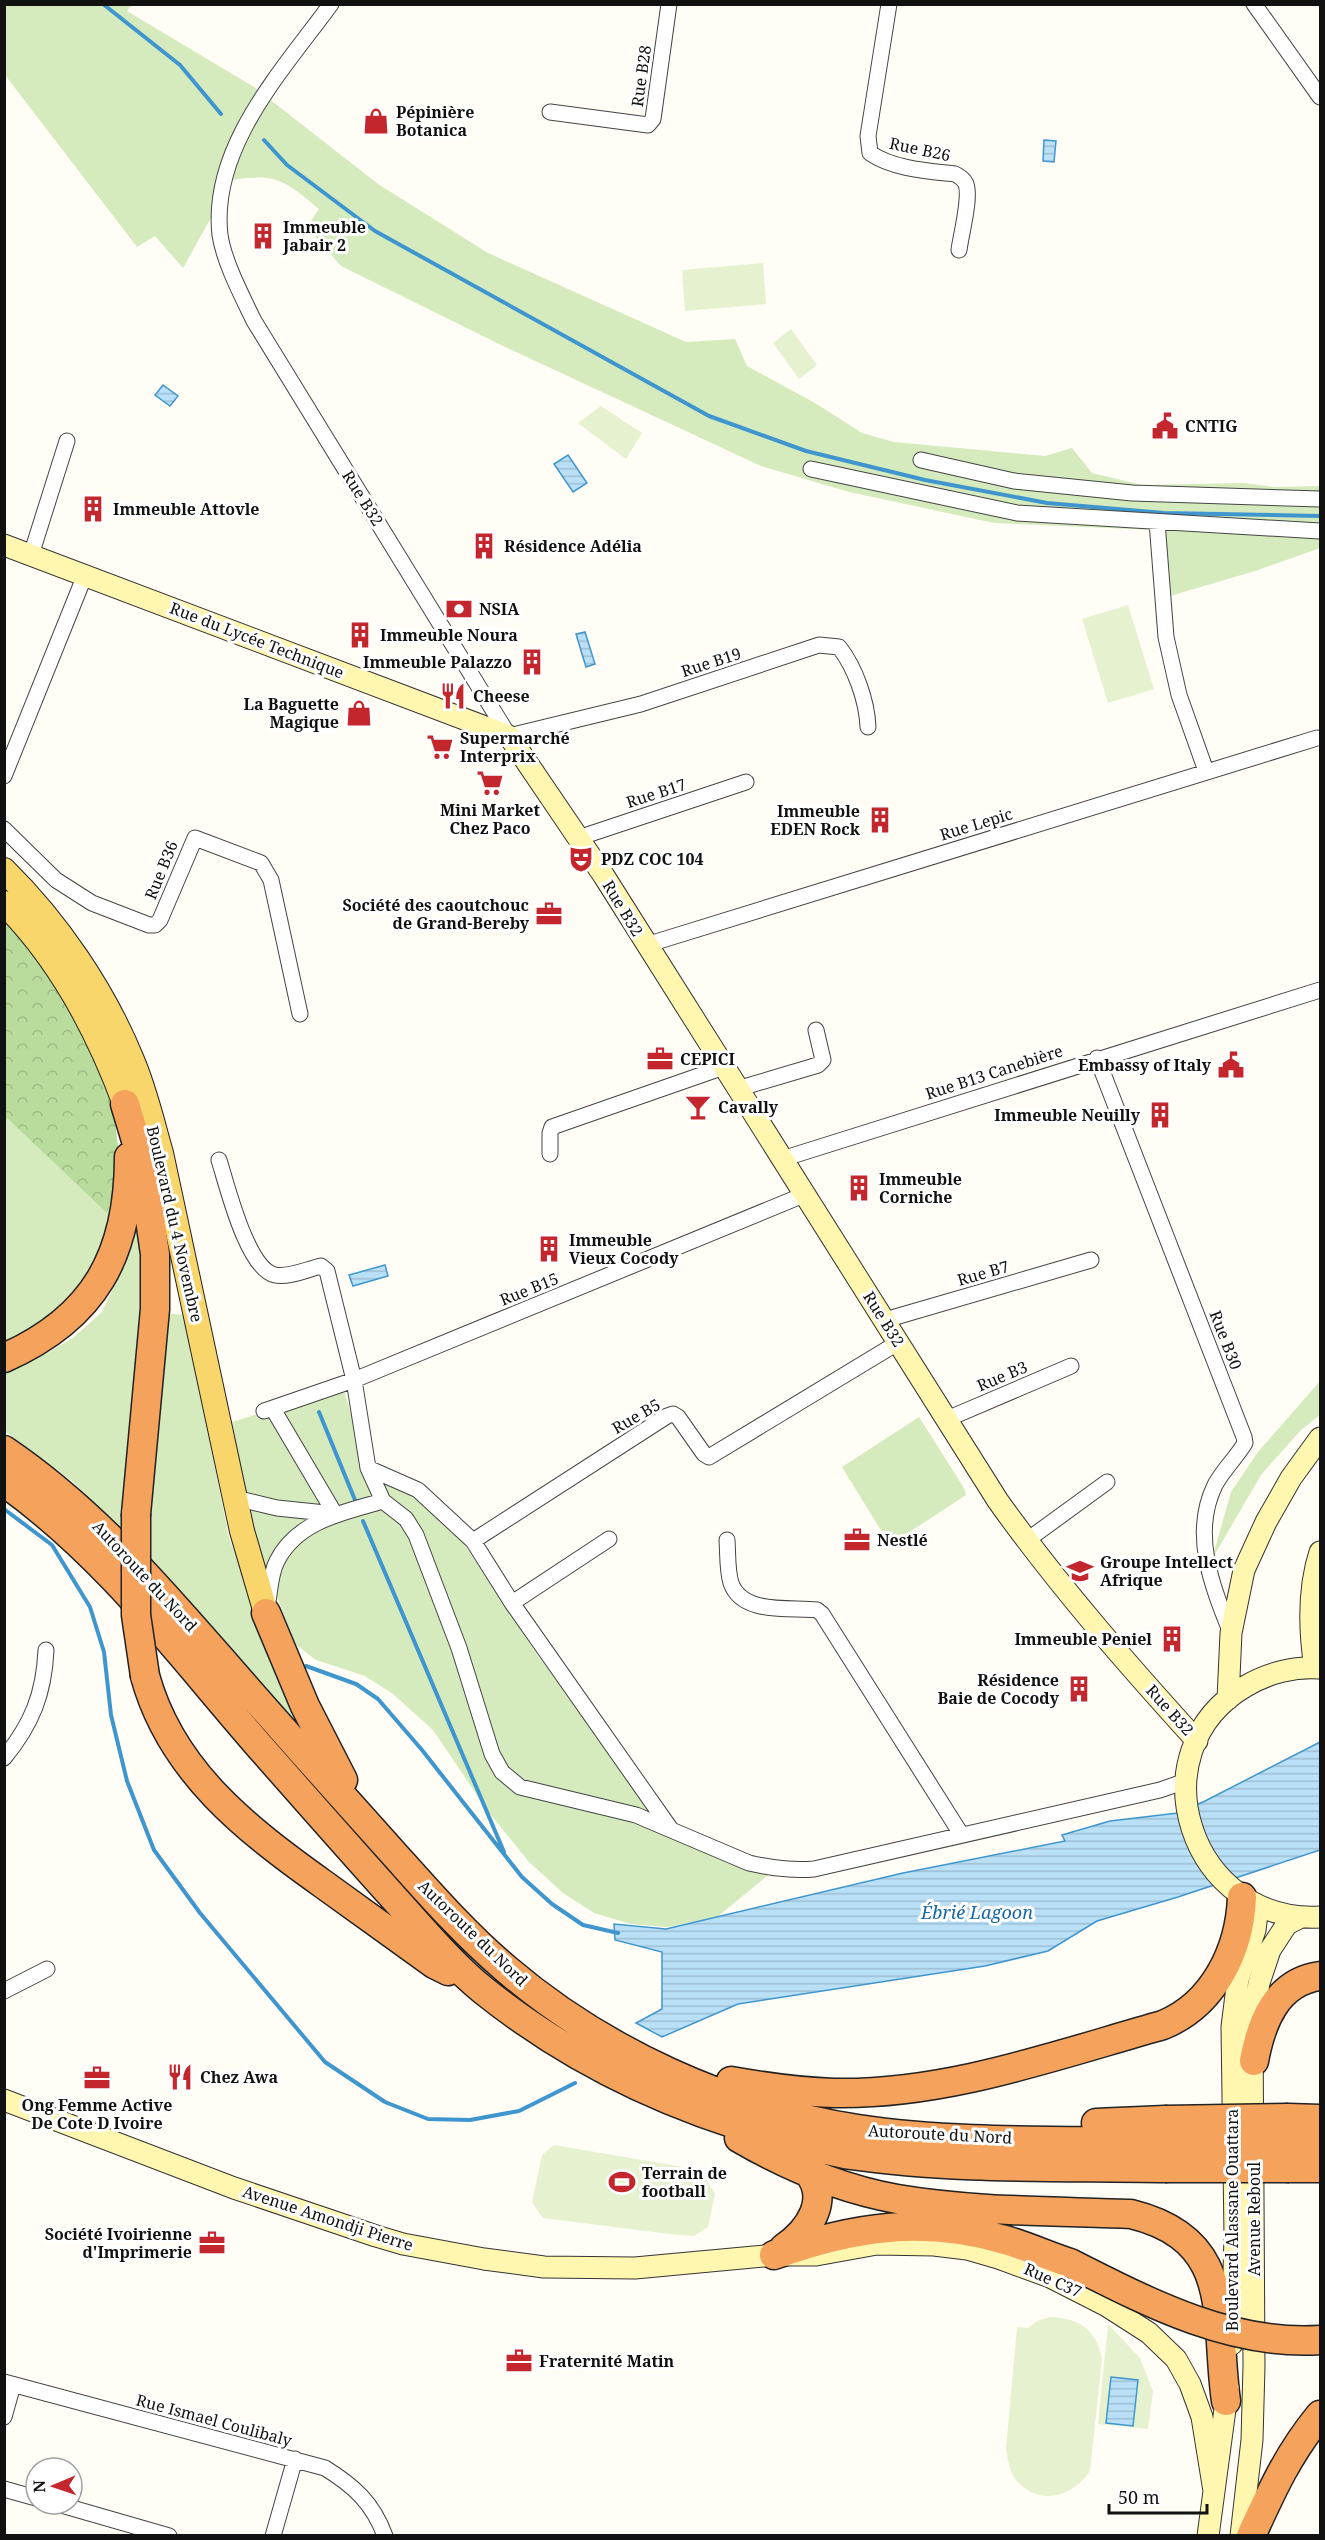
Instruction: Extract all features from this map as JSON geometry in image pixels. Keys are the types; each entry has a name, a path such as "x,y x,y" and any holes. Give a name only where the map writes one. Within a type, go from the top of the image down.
{"highway":[{"path":"4,1358 32,1345 58,1328 81,1306 111,1258 121,1235 126,1212 129,1170 125,1104"},
{"path":"125,1104 141,1157 155,1254 154,1309 136,1514 135,1573 136,1615 145,1676 162,1723 193,1772 221,1803 286,1858 425,1958 482,1989"},
{"name":"Autoroute du Nord","path":"4,1450 66,1496 115,1540 441,1906 503,1967 575,2020 626,2051 732,2097 807,2119 854,2129 944,2137 1165,2143"},
{"name":"Autoroute du Nord","path":"4,1482 48,1514 107,1569 416,1923 482,1989 608,2073 689,2109 801,2143 847,2154 894,2160 947,2164 1165,2143"},
{"path":"266,1613 305,1706 367,1824"},
{"path":"666,2070 776,2089 835,2093 886,2091 978,2077 1163,2025 1180,2019 1202,2001 1218,1979 1238,1934 1243,1896"},
{"path":"1254,2061 1261,2029 1274,2004 1291,1987 1301,1981 1320,1976"},
{"path":"689,2109 750,2145 807,2171 845,2186 897,2199 943,2204 1131,2214 1153,2220 1173,2230 1192,2245 1209,2270 1217,2296 1221,2365 1226,2401"},
{"path":"1165,2143 1288,2143 1320,2119"},
{"path":"1165,2143 1320,2142"},
{"path":"1288,2143 1320,2168"},
{"path":"774,2255 790,2244 801,2232 817,2207 818,2192 815,2181 807,2171"},
{"path":"774,2255 847,2232 902,2226 968,2231 1005,2240 1070,2264 1187,2318 1221,2329 1271,2338 1320,2340"},
{"path":"1251,2535 1280,2473 1298,2442 1320,2415"}],"main road":[{"name":"Boulevard du 4 Novembre","path":"4,870 23,888 91,981 132,1060 161,1153 242,1531 266,1613"},
{"path":"4,903 46,954 73,993 98,1036 125,1104"}],"street":[{"name":"Rue B32","path":"331,4 251,117 232,156 221,192 220,236 234,277 254,321 509,736 578,838 806,1194 998,1501 1026,1540 1144,1683 1197,1741"},
{"name":"Rue B28","path":"550,112 648,125 653,119 669,4"},
{"name":"Rue B26","path":"890,4 868,148 877,158 904,166 955,174 962,178 966,184 967,194 959,250"},
{"path":"1254,4 1320,97"},
{"path":"31,555 67,441"},
{"path":"921,460 1029,483 1132,493 1320,499"},
{"path":"811,469 1017,513 1320,531"},
{"path":"1157,522 1166,638 1179,695 1206,771"},
{"name":"Rue du Lycée Technique","path":"4,545 509,736"},
{"path":"4,776 85,575"},
{"name":"Rue B19","path":"509,736 641,704 819,645 831,644 839,647 852,668 866,708 868,727"},
{"name":"Rue Lepic","path":"646,945 1317,738"},
{"name":"Rue B17","path":"578,838 746,782"},
{"name":"Rue B36","path":"4,829 56,880 92,903 149,925 160,920 195,838 261,863 271,880 300,1014"},
{"name":"Rue B13 Canebière","path":"782,1159 1097,1058 1320,990"},
{"path":"737,1089 818,1065 823,1060 816,1030"},
{"name":"Rue B30","path":"1097,1058 1244,1437 1245,1443 1215,1484 1208,1503 1205,1532 1206,1562 1210,1581 1231,1633"},
{"path":"550,1154 552,1127 724,1067"},
{"path":"219,1160 242,1231 256,1260 268,1272 277,1276 324,1267 354,1380 368,1468 383,1501 406,1519 416,1535 459,1648 492,1754 502,1772 520,1786 540,1793 608,1806 670,1828 749,1863 791,1871 814,1869 1160,1790 1186,1791"},
{"name":"Rue B15","path":"335,1514 268,1410 354,1380 806,1194"},
{"name":"Rue B7","path":"885,1320 1091,1260"},
{"name":"Rue B5","path":"473,1541 667,1416 673,1414 678,1417 704,1454 709,1457 899,1342"},
{"name":"Rue B3","path":"947,1419 1071,1366"},
{"path":"1228,1699 1231,1633 1244,1570 1266,1522 1291,1478 1320,1437"},
{"path":"368,1468 418,1490 473,1541 512,1603 670,1828"},
{"path":"1026,1540 1107,1482"},
{"path":"235,1498 277,1508 335,1514"},
{"path":"266,1613 276,1563 288,1544 313,1525 335,1514 383,1501"},
{"path":"512,1603 609,1539"},
{"path":"727,1540 730,1581 736,1594 741,1598 764,1607 816,1610 822,1614 961,1834"},
{"path":"1311,1917 1281,1914 1243,1896 1210,1867 1191,1827 1186,1791 1197,1741 1214,1714 1228,1699 1255,1680 1275,1673 1318,1668 1311,1611 1320,1552"},
{"path":"4,1758 37,1706 45,1680 46,1650"},
{"name":"Boulevard Alassane Ouattara","path":"1208,2535 1226,2401 1234,2302 1232,2027 1238,1978 1255,1930 1243,1896"},
{"name":"Avenue Reboul","path":"1241,2535 1252,2440 1254,2061 1252,2025 1259,1983 1270,1950 1287,1924 1311,1917"},
{"path":"4,1991 47,1969"},
{"name":"Avenue Amondji Pierre","path":"4,2100 234,2188 376,2236 444,2253 544,2267 590,2268 635,2268 774,2255"},
{"name":"Rue C37","path":"774,2255 816,2254 877,2244 934,2245 967,2249 1050,2277 1107,2306 1149,2333 1176,2359 1186,2376 1202,2417 1214,2491"},
{"path":"4,2417 9,2384"},
{"name":"Rue Ismael Coulibaly","path":"9,2384 325,2468 347,2482 365,2498 377,2516 385,2535"},
{"path":"273,2535 295,2460"},
{"path":"4,2489 24,2495"},
{"path":"84,2511 169,2535"}],"green space":[{"path":"5,5 132,5 127,11 254,87 378,184 488,253 686,342 735,339 747,366 815,403 862,433 894,442 1045,456 1072,448 1092,473 1142,485 1244,483 1274,487 1320,486 1320,548 1255,571 1160,599 1153,530 994,523 849,492 761,466 499,344 341,266 307,227 319,209 280,181 260,178 232,180 183,268 155,236 137,247 5,75"},
{"path":"763,263 766,304 685,311 682,270"},
{"path":"791,329 817,365 799,379 773,343"},
{"path":"601,406 642,433 626,459 578,423"},
{"path":"1128,605 1154,689 1108,703 1082,619"},
{"path":"4,920 37,958 88,1041 113,1104 119,1177 107,1213 8,1119 5,1120"},
{"path":"8,1119 107,1212 119,1177 118,1214 78,1294 4,1349 4,1120"},
{"path":"137,1217 143,1253 142,1310 125,1533 73,1482 5,1431 5,1371 46,1354 74,1337 102,1312 133,1244"},
{"path":"165,1313 185,1315 229,1538 303,1730 148,1556"},
{"path":"1320,1381 1320,1415 1300,1431 1261,1475 1212,1559 1231,1492 1258,1452"},
{"path":"343,1387 366,1465 412,1493 460,1538 538,1656 666,1821 779,1866 716,1918 667,1927 631,1924 594,1913 563,1893 529,1862 487,1810 433,1730 393,1694 365,1676 316,1660 295,1644 252,1531 232,1422"},
{"path":"919,1417 964,1488 966,1495 890,1545 842,1467"},
{"name":"Terrain de football","path":"554,2145 701,2170 715,2194 708,2227 694,2236 543,2218 532,2202 542,2155"},
{"path":"1050,2317 1070,2320 1085,2327 1095,2340 1102,2359 1090,2471 1083,2480 1065,2492 1045,2496 1035,2494 1016,2480 1010,2469 1006,2449 1017,2327 1028,2328 1037,2321"},
{"path":"1108,2324 1140,2358 1153,2391 1148,2429 1098,2424"}],"water":[{"path":"1044,140 1056,141 1054,162 1043,161"},
{"path":"163,385 178,396 170,406 155,395"},
{"path":"568,455 587,483 573,492 554,464"},
{"path":"585,632 595,664 586,667 576,634"},
{"path":"385,1265 388,1276 353,1286 349,1275"},
{"name":"Ébrié Lagoon","path":"1320,1742 1320,1850 1097,1921 1048,1951 985,1966 738,2004 662,2037 636,2023 662,2009 662,1952 615,1940 614,1924 666,1929 903,1873 1065,1841 1062,1835 1110,1821 1178,1813"},
{"path":"1111,2377 1138,2380 1133,2426 1106,2423"}],"waterway":[{"path":"103,4 180,65 221,114"},
{"path":"264,140 287,165 375,231 709,416 806,451 925,480 1047,503 1164,513 1320,516"},
{"path":"319,1412 355,1500"},
{"path":"4,1509 52,1545 90,1607 104,1652 111,1715 127,1781 154,1850 200,1913 325,2062 385,2102 428,2119 470,2120 519,2111 575,2083"},
{"path":"363,1521 504,1852"},
{"path":"306,1666 356,1684 378,1699 422,1750 522,1877 552,1904 583,1925 618,1933"}],"place":[{"name":"Pépinière Botanica","path":"376,121"},
{"name":"Immeuble Jabair 2","path":"263,236"},
{"name":"CNTIG","path":"1165,426"},
{"name":"Immeuble Attovle","path":"93,509"},
{"name":"Résidence Adélia","path":"484,546"},
{"name":"NSIA","path":"459,609"},
{"name":"Immeuble Noura","path":"360,635"},
{"name":"Immeuble Palazzo","path":"532,662"},
{"name":"Cheese","path":"453,696"},
{"name":"La Baguette Magique","path":"359,713"},
{"name":"Supermarché Interprix","path":"440,747"},
{"name":"Mini Market Chez Paco","path":"490,783"},
{"name":"Immeuble EDEN Rock","path":"880,820"},
{"name":"PDZ COC 104","path":"581,859"},
{"name":"Société des caoutchouc de Grand-Bereby","path":"549,914"},
{"name":"CEPICI","path":"660,1059"},
{"name":"Embassy of Italy","path":"1231,1065"},
{"name":"Cavally","path":"698,1107"},
{"name":"Immeuble Neuilly","path":"1160,1115"},
{"name":"Immeuble Corniche","path":"859,1188"},
{"name":"Immeuble Vieux Cocody","path":"549,1249"},
{"name":"Nestlé","path":"857,1540"},
{"name":"Groupe Intellect Afrique","path":"1080,1571"},
{"name":"Immeuble Peniel","path":"1172,1639"},
{"name":"Résidence Baie de Cocody","path":"1079,1689"},
{"name":"Chez Awa","path":"180,2077"},
{"name":"Ong Femme Active De Cote D Ivoire","path":"97,2078"},
{"name":"Terrain de football","path":"622,2182"},
{"name":"Société Ivoirienne d'Imprimerie","path":"212,2243"},
{"name":"Fraternité Matin","path":"519,2361"}]}
